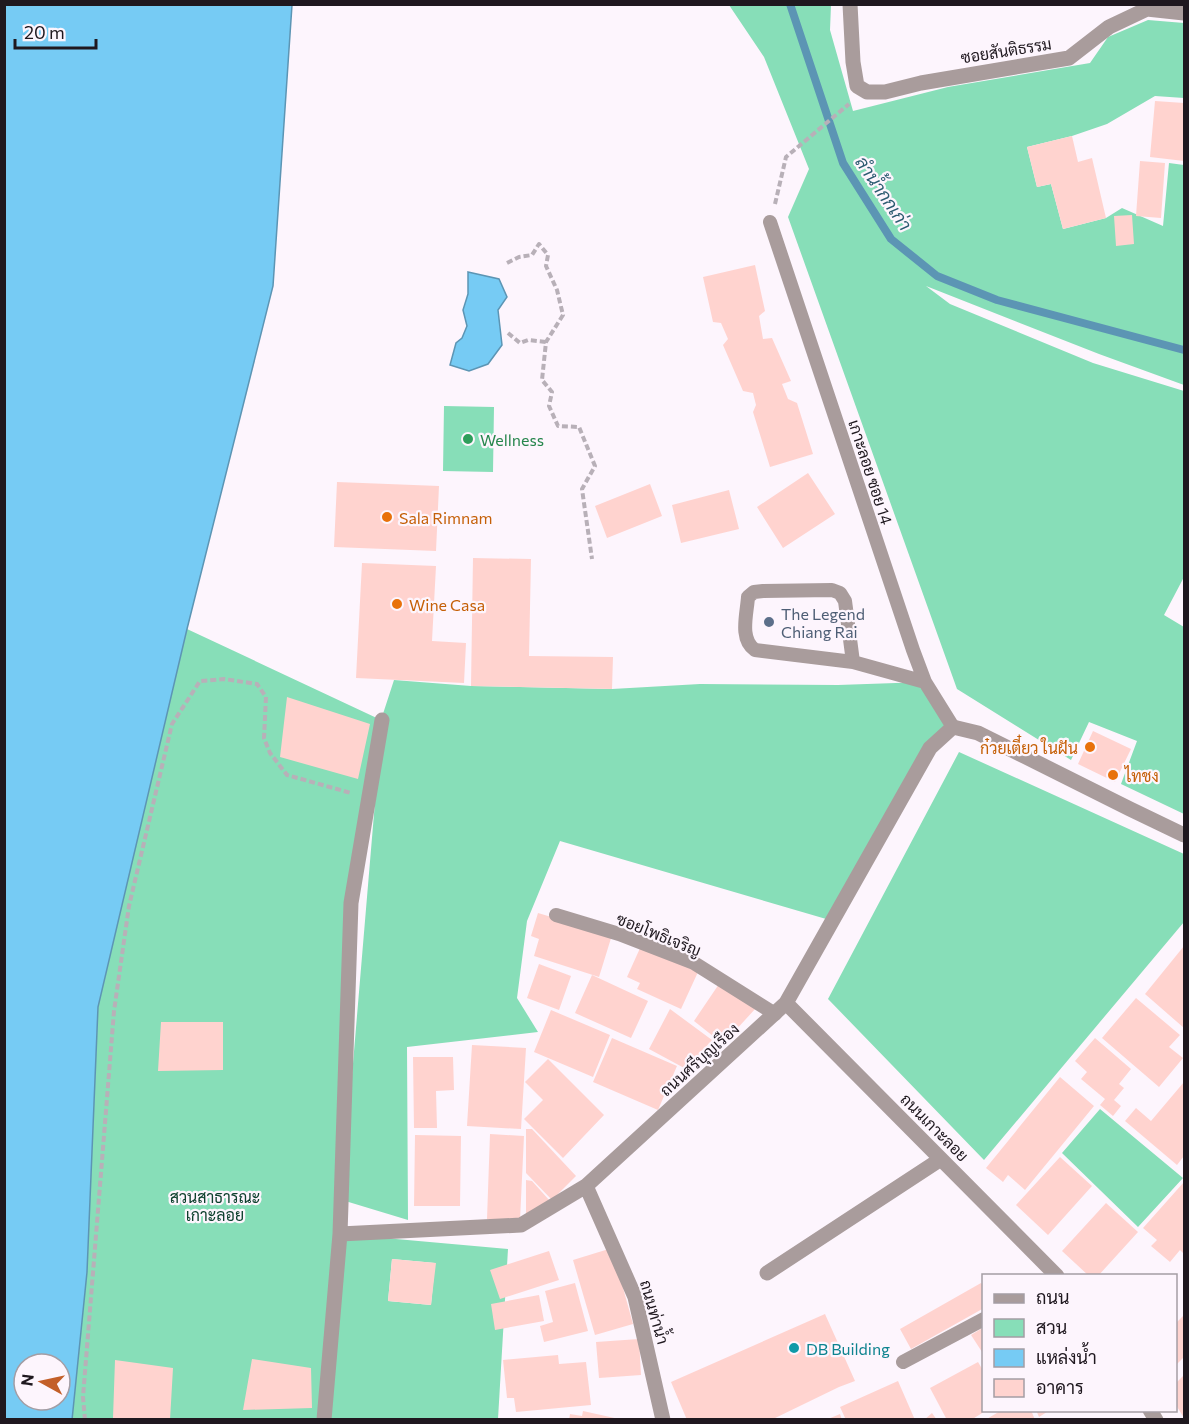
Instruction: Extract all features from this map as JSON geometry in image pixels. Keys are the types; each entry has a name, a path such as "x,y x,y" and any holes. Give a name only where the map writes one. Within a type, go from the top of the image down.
{"street":[{"name":"ซอยสันติธรรม","path":"850,4 853,62 857,86 867,92 885,92 921,83 1069,58 1108,27 1147,9 1185,13"},
{"path":"324,1419 340,1234 351,903 382,720"},
{"path":"953,727 978,733 1130,810 1185,835"},
{"name":"ถนนศรีบุญเรือง","path":"340,1234 522,1225 586,1186 786,1003 930,748 953,727"},
{"name":"ถนนเกาะลอย","path":"786,1003 1055,1274"},
{"path":"767,1273 941,1159"},
{"name":"ถนนท่าน้ำ","path":"586,1186 635,1297 663,1419"}],"lane":[{"name":"เกาะลอย ซอย 14","path":"770,222 913,650 925,682 953,727"},
{"path":"853,662 845,601 840,593 832,590 763,591 754,592 748,597 745,636 748,645 755,650 853,662 925,682"},
{"name":"ซอยโพธิเจริญ","path":"556,915 619,934 694,963 775,1014"},
{"path":"903,1362 982,1320"}],"path":[{"path":"770,222 786,157 852,101"},
{"path":"507,263 519,257 532,255 539,244 549,255 546,266 557,290 563,315 546,342 542,380 552,392 549,406 558,426 579,427 595,466 582,489 592,559"},
{"path":"508,333 520,343 528,340 546,342"},
{"path":"85,1419 83,1397 114,1011 129,906 172,724 200,681 224,679 256,684 266,697 264,738 270,753 287,775 369,798"}],"green space":[{"path":"729,5 831,5 830,30 853,111 948,87 1090,63 1108,37 1148,20 1184,23 1184,98 1155,96 1107,124 1072,136 1027,147 1037,187 1051,184 1063,229 1106,218 1122,208 1163,226 1169,163 1184,165 1184,385 926,286 950,304 1093,363 1184,391 1184,577 1164,615 1184,627 1184,814 1121,784 1137,741 1089,722 1071,760 957,689 788,217 809,169 764,57"},
{"name":"Wellness","path":"444,406 494,407 493,472 443,471"},
{"name":"สวนสาธารณะ เกาะลอย","path":"187,629 381,720 394,680 471,686 612,689 700,684 838,685 925,682 953,727 906,793 833,921 560,841 527,921 517,998 538,1032 407,1047 408,1220 342,1200 340,1234 508,1249 498,1419 72,1420 87,1272 98,1007","holes":["381,731 343,1182 351,903","392,1259 435,1263 431,1305 388,1301"]},
{"path":"959,752 1184,854 1184,922 984,1160 828,999"},
{"path":"1100,1109 1183,1178 1138,1227 1062,1153"}],"water":[{"path":"5,4 292,5 273,286 187,629 98,1007 87,1272 72,1420 4,1419"},
{"path":"468,272 499,279 507,297 498,310 502,345 488,364 469,371 450,365 456,343 462,338 467,326 463,310 468,294"}],"building":[{"path":"1155,101 1184,103 1184,161 1150,157"},
{"path":"1072,136 1078,162 1092,158 1106,218 1063,229 1051,184 1037,187 1027,147"},
{"path":"1140,161 1165,163 1161,218 1136,216"},
{"path":"1132,215 1134,244 1116,246 1114,216"},
{"path":"755,265 765,311 759,316 763,339 772,338 791,381 782,384 788,399 797,403 813,454 770,467 753,412 756,405 753,393 743,391 723,345 728,339 721,323 713,322 703,277"},
{"path":"808,473 835,514 783,548 757,507"},
{"name":"Sala Rimnam","path":"337,482 439,486 436,551 334,547"},
{"path":"650,484 662,516 607,538 595,506"},
{"path":"729,490 739,529 681,543 672,505"},
{"path":"473,558 531,559 529,656 613,657 612,689 471,686"},
{"name":"Wine Casa","path":"362,563 436,566 432,641 466,643 464,683 356,678"},
{"path":"287,697 370,724 358,779 280,757"},
{"path":"1093,731 1131,749 1115,782 1078,764"},
{"path":"538,913 612,935 599,977 534,956 539,939 531,936"},
{"path":"641,946 698,972 681,1009 637,989 640,983 627,977"},
{"path":"1184,946 1184,1028 1145,994"},
{"path":"539,964 571,976 559,1010 527,998"},
{"path":"592,975 648,1001 631,1038 575,1013"},
{"path":"719,984 756,1008 723,1044 694,1021"},
{"path":"1136,998 1180,1035 1169,1047 1183,1058 1159,1087 1102,1038"},
{"path":"670,1009 712,1040 686,1069 649,1049"},
{"path":"551,1010 610,1035 593,1077 534,1052"},
{"path":"161,1022 223,1022 223,1070 158,1071"},
{"path":"612,1038 677,1066 658,1110 593,1082"},
{"path":"1095,1038 1131,1069 1119,1084 1124,1088 1114,1100 1121,1106 1113,1116 1100,1105 1105,1099 1081,1079 1087,1072 1075,1061"},
{"path":"472,1045 526,1048 521,1129 467,1126"},
{"path":"413,1057 453,1057 454,1090 436,1091 437,1128 414,1128"},
{"path":"548,1059 604,1115 563,1158 524,1119 543,1100 525,1082"},
{"path":"1060,1077 1094,1106 1025,1190 1008,1175 1003,1182 986,1168"},
{"path":"1184,1082 1184,1156 1177,1165 1125,1121 1136,1108 1151,1121"},
{"path":"526,1129 532,1129 576,1176 552,1200 526,1173"},
{"path":"490,1134 524,1136 520,1220 487,1219"},
{"path":"415,1135 461,1136 460,1206 414,1206"},
{"path":"1060,1157 1092,1186 1048,1235 1016,1205"},
{"path":"526,1180 532,1181 550,1201 526,1218"},
{"path":"1184,1182 1184,1254 1180,1250 1170,1262 1151,1246 1157,1240 1143,1228"},
{"path":"1106,1203 1138,1232 1100,1274 1087,1274 1062,1251"},
{"path":"612,1248 633,1324 595,1335 573,1260"},
{"path":"549,1251 559,1280 500,1299 490,1270"},
{"path":"392,1259 436,1263 431,1305 388,1301"},
{"path":"575,1283 588,1331 544,1342 540,1326 553,1322 545,1291"},
{"path":"982,1284 982,1309 911,1349 900,1329"},
{"path":"539,1295 544,1321 495,1330 491,1304"},
{"name":"DB Building","path":"825,1314 855,1381 771,1420 687,1420 671,1382"},
{"path":"1184,1315 1184,1357 1177,1364 1177,1322"},
{"path":"982,1328 982,1352 971,1335"},
{"path":"639,1339 641,1375 599,1378 596,1342"},
{"path":"558,1355 559,1364 586,1362 591,1405 516,1412 514,1398 507,1398 503,1360"},
{"path":"252,1359 311,1368 312,1408 243,1410"},
{"path":"115,1360 173,1368 170,1420 113,1418"},
{"path":"978,1362 982,1369 984,1412 971,1420 947,1420 930,1388"},
{"path":"1184,1375 1184,1418 1177,1407 1177,1382"},
{"path":"898,1381 915,1420 846,1420 840,1407"},
{"path":"583,1411 619,1420 569,1420 570,1414 582,1416"},
{"path":"999,1412 1032,1412 1035,1420 985,1420"},
{"path":"1037,1412 1047,1412 1039,1417"},
{"path":"932,1413 937,1420 924,1420"},
{"path":"840,1414 842,1420 828,1420 828,1419"}],"waterway":[{"name":"ลำน้ำกกเก่า","path":"790,4 843,163 891,239 937,276 997,300 1184,350"}],"place":[{"name":"Wellness","path":"468,439"},
{"name":"Sala Rimnam","path":"387,517"},
{"name":"Wine Casa","path":"397,604"},
{"name":"The Legend Chiang Rai","path":"769,622"},
{"name":"ก๋วยเตี๋ยว ในฝัน","path":"1090,747"},
{"name":"ไทชง","path":"1113,775"},
{"name":"DB Building","path":"794,1348"}]}
